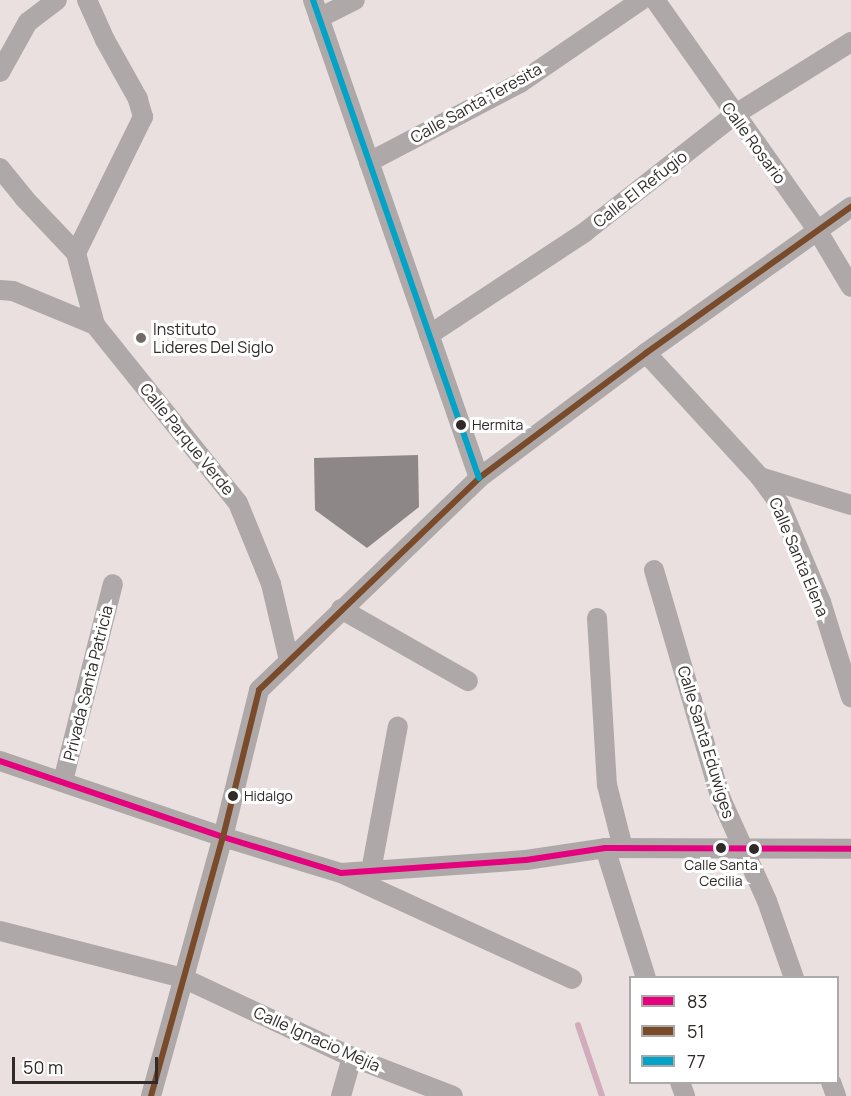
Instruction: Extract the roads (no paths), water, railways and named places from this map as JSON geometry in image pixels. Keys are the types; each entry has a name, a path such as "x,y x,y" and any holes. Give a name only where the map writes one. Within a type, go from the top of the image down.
{"street":[{"path":"0,72 28,22 57,0"},
{"path":"76,253 143,117 138,99 105,40 87,0"},
{"path":"354,0 316,9 479,478"},
{"name":"Calle Santa Teresita","path":"369,162 520,83 640,0"},
{"name":"Calle Rosario","path":"655,0 817,230 851,287"},
{"name":"Calle El Refugio","path":"429,335 585,232 734,115 851,42"},
{"path":"0,168 24,198 76,253 95,325"},
{"path":"151,1096 223,837 259,690 340,609 479,478 646,353 851,207"},
{"name":"Calle Parque Verde","path":"0,290 13,291 95,325 238,502 271,584 290,660"},
{"name":"Calle Santa Elena","path":"646,353 760,477 780,505 821,602 851,697"},
{"path":"760,477 851,505"},
{"name":"Calle Santa Eduwiges","path":"654,570 721,799 767,901 793,976"},
{"name":"Privada Santa Patricia","path":"63,781 113,584"},
{"path":"340,609 468,681"},
{"path":"597,618 614,848 646,976"},
{"path":"371,871 398,726"},
{"path":"0,761 223,837 341,873 572,979"},
{"path":"341,873 526,860 614,848 851,849"},
{"name":"Calle Ignacio Mejía","path":"0,931 183,978 352,1057 453,1096"},
{"path":"341,1096 352,1057"}],"waterway":[{"path":"578,1025 602,1096"}],"place":[{"name":"Instituto Lideres Del Siglo","path":"141,338"},
{"name":"Hermita","path":"461,425"},
{"name":"Hidalgo","path":"233,796"},
{"name":"Calle Santa Cecilia","path":"721,848"}]}
